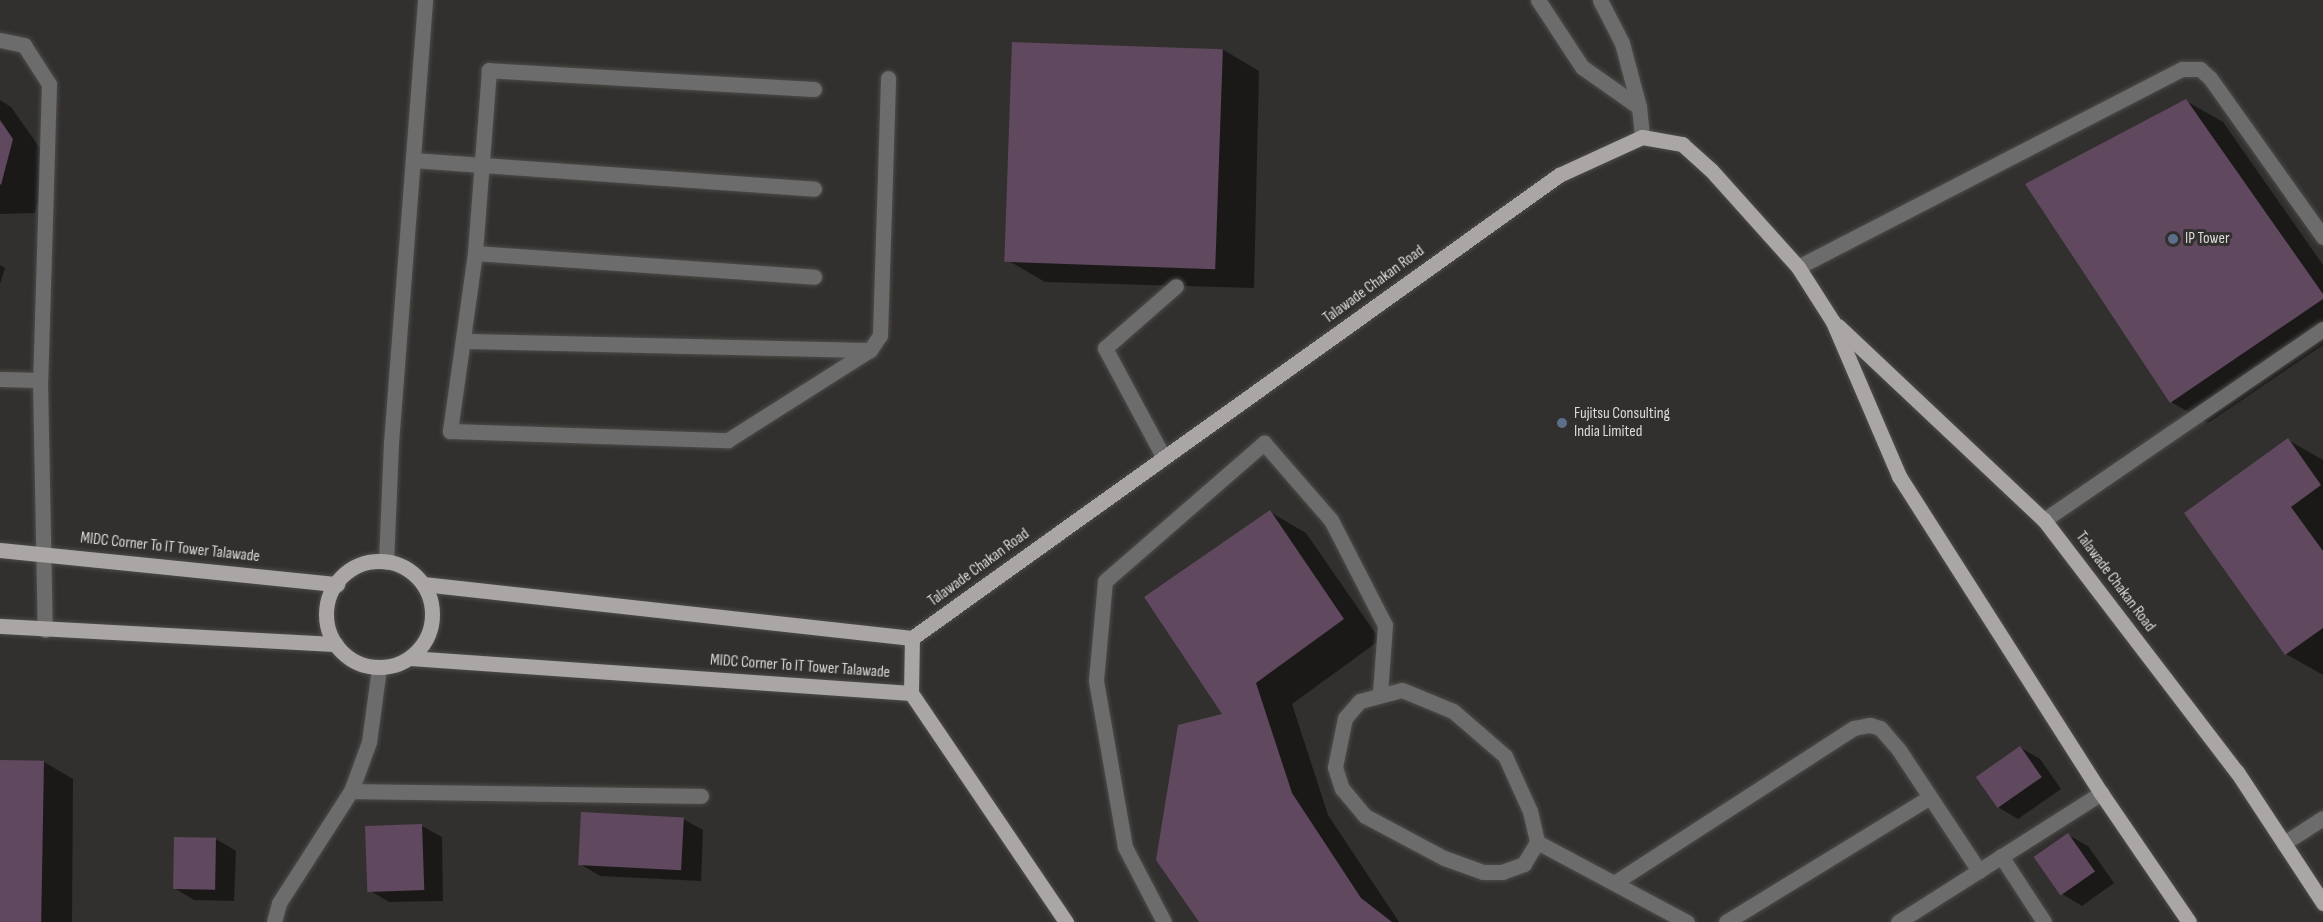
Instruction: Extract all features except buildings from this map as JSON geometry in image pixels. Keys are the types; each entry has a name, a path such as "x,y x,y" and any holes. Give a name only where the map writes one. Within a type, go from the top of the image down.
{"main road":[{"name":"Talawade Chakan Road","path":"912,638 1559,175 1642,137 1682,144 1711,170 1798,267 1833,322 1899,476 2101,794 2189,922"},
{"name":"Talawade Chakan Road","path":"1833,322 2044,520 2237,772 2323,903"},
{"name":"MIDC Corner To IT Tower Talawade","path":"0,550 337,584"},
{"path":"386,562 410,571 423,584 432,616 422,647 410,658 379,668 349,658 336,644 328,627 326,609 337,584 357,566 386,562"},
{"path":"423,584 912,638 911,693"},
{"path":"0,626 336,644"},
{"name":"MIDC Corner To IT Tower Talawade","path":"410,658 911,693 1066,922"}],"street":[{"path":"386,562 391,443 425,0"},
{"path":"1538,0 1582,67 1639,107"},
{"path":"1600,0 1622,43 1639,107 1642,137"},
{"path":"0,40 24,45 49,84 40,380 45,630"},
{"path":"1798,267 2182,69 2200,69 2210,78 2323,237"},
{"path":"814,89 489,70 480,164 475,253 465,341 450,431 728,440 870,350 880,335 888,78"},
{"path":"412,160 814,189"},
{"path":"475,253 814,277"},
{"path":"1164,458 1105,348 1176,286"},
{"path":"2044,520 2323,329"},
{"path":"465,341 870,350"},
{"path":"0,379 40,380"},
{"path":"1164,922 1125,847 1096,680 1105,581 1264,443 1331,519 1385,625 1380,693"},
{"path":"274,922 279,903 351,791 369,742 379,668"},
{"path":"1402,690 1453,711 1484,734 1505,756 1530,811 1538,842 1524,864 1502,872 1483,872 1444,858 1365,816 1342,789 1335,766 1338,742 1345,718 1360,701 1380,693 1402,690"},
{"path":"1614,883 1854,728 1869,724 1880,728 1930,797 1979,871"},
{"path":"351,791 701,796"},
{"path":"1898,922 2101,794"},
{"path":"1726,922 1930,797"},
{"path":"2284,843 2323,818"},
{"path":"1538,842 1687,922"},
{"path":"2001,856 2044,922"}],"place":[{"name":"IP Tower","path":"2173,239"},
{"name":"Fujitsu Consulting India Limited","path":"1562,423"}]}
